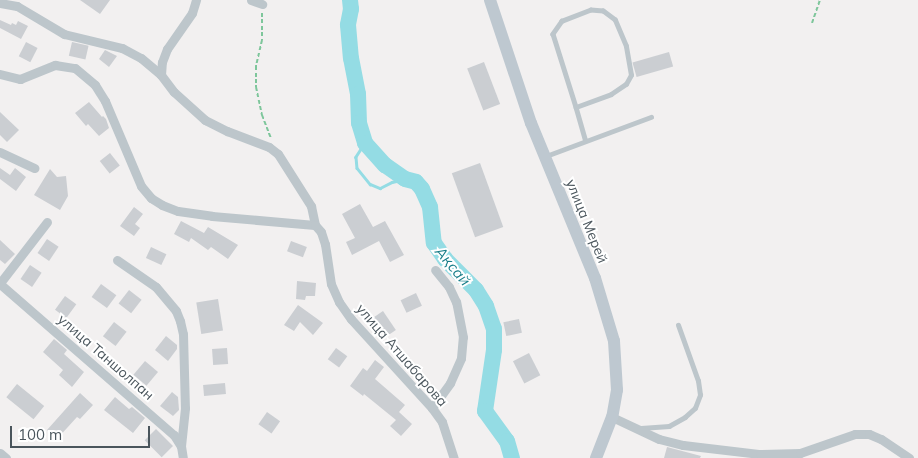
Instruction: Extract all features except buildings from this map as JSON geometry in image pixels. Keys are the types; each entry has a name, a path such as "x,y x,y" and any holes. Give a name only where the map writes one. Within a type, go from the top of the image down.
{"main road":[{"name":"улица Мерей","path":"490,0 514,77 595,278 614,341 617,365 617,390 612,417 596,458"}],"street":[{"path":"161,75 166,49 192,13 196,0"},
{"path":"250,0 262,4"},
{"path":"0,3 18,3 64,34 122,48 141,58 161,75 174,92 205,120 227,131 270,146 278,154"},
{"path":"0,74 20,79 55,65 75,68 95,85 142,186 151,198 162,205 178,211 212,216 315,225"},
{"path":"0,152 35,168"},
{"name":"улица Атшабарова","path":"278,154 310,206 315,225 325,244 331,284 338,302 432,408 442,422 454,458"},
{"path":"0,283 47,222"},
{"path":"117,260 156,287 176,311 180,321 183,334 185,408 181,446 183,458"},
{"path":"432,408 450,383 460,358 463,337 456,302 449,287 435,270"},
{"name":"улица Таншолпан","path":"0,283 174,435 181,446"},
{"path":"612,417 658,439 683,445 768,456 800,453 855,434 869,434 882,439 909,458"},
{"path":"0,453 6,458"}],"lane":[{"path":"576,107 611,94 626,84 631,75 626,46 614,20 603,11 591,10 562,21 554,34 586,141"},
{"path":"545,156 650,117"},
{"path":"637,428 669,426 695,408 700,395 698,381 678,325"}],"path":[{"path":"812,23 820,0"},
{"path":"262,4 263,25 256,66 256,87 262,115 278,154"}],"waterway":[{"name":"Ақсай","path":"350,0 351,9 348,25 351,58 358,94 359,123 365,143 385,165 405,179 416,182 422,189 430,207 434,243 445,259 476,290 486,306 494,329 494,350 485,411 507,441 512,458"},
{"path":"365,143 356,157 357,168 370,184 380,188 392,182 405,179"}]}
